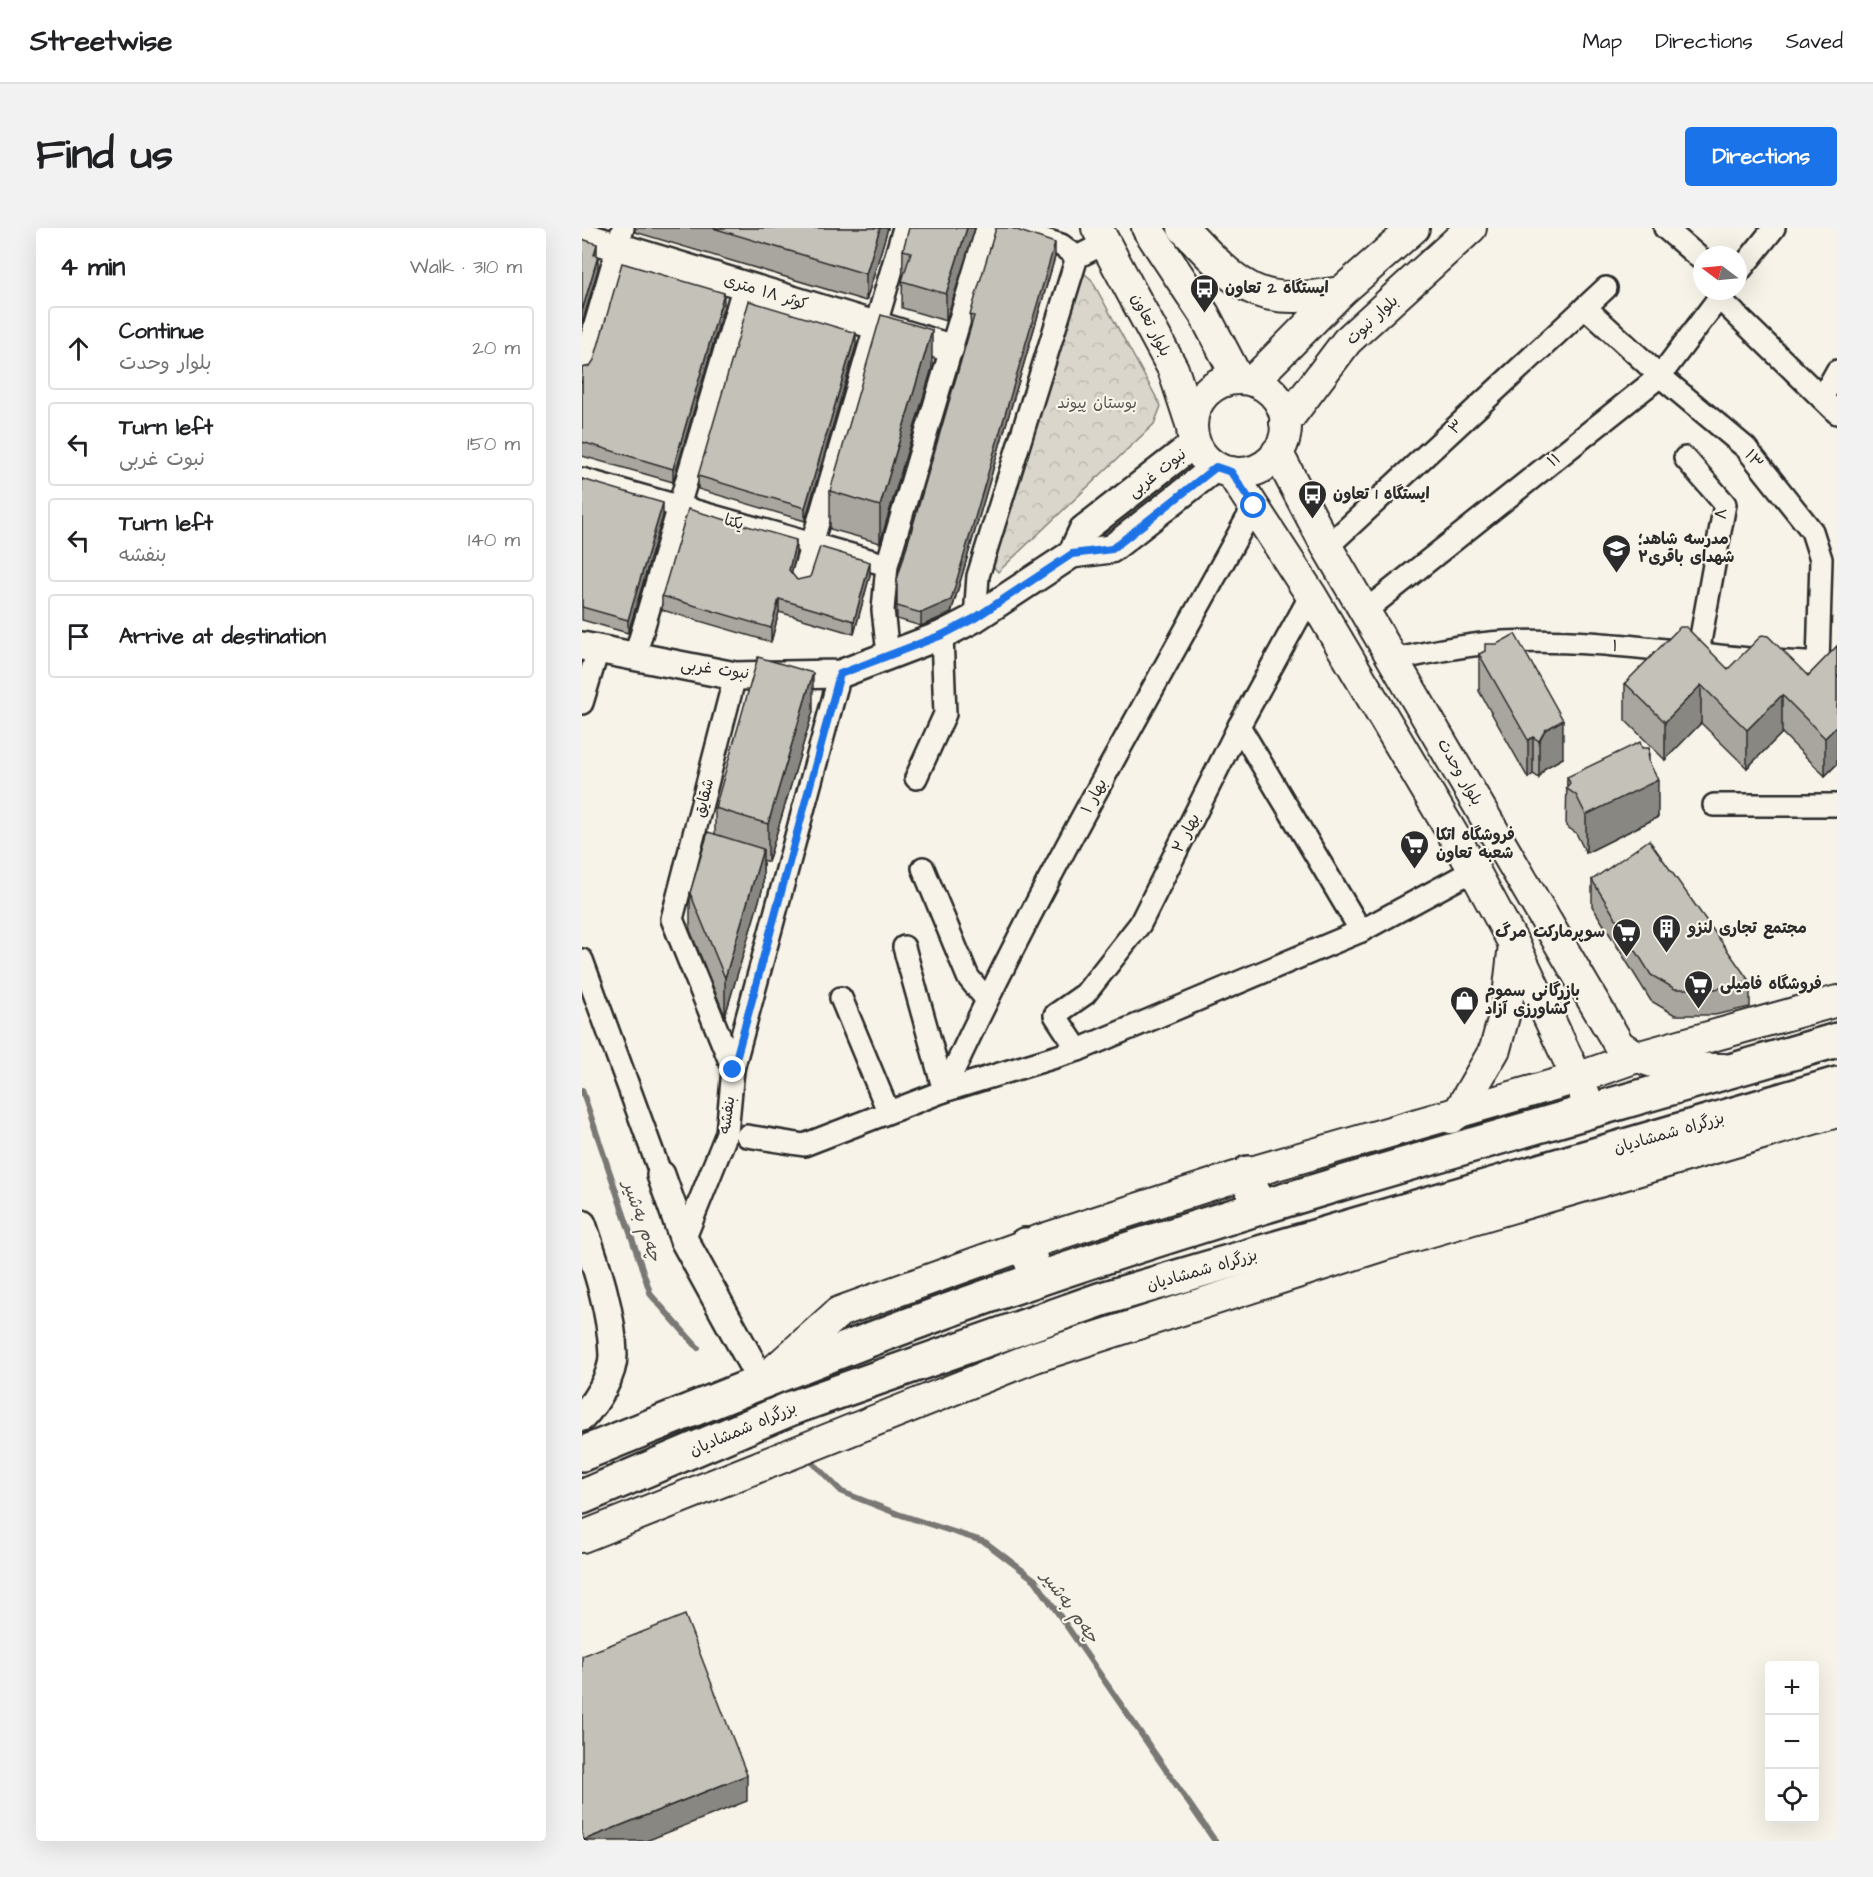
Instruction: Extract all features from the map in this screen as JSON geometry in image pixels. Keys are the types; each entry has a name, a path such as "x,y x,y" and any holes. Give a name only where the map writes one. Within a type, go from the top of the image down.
{"highway":[{"path":"582,1454 762,1382 1038,1279 1257,1208 1837,1040"},
{"name":"بزرگراه شمشادیان","path":"582,1497 792,1408 1102,1299 1837,1084"},
{"path":"1248,1173 1257,1208"},
{"path":"1025,1245 1038,1279"}],"main road":[{"path":"1147,228 1245,380"},
{"path":"1183,228 1219,264 1248,285 1270,296 1304,296 1341,292"},
{"path":"1245,380 1414,228"},
{"name":"بلوار نبوت","path":"1285,423 1347,341 1471,228"},
{"name":"بلوار تعاون","path":"1102,235 1173,369 1194,435"},
{"path":"1223,470 1244,473 1257,469 1277,452 1284,438 1285,423 1279,402 1263,386 1245,380 1223,382 1210,389 1197,406 1194,435 1203,457 1223,470 1254,506 1311,594 1474,870 1514,944 1593,1111"},
{"name":"بلوار وحدت","path":"1277,452 1327,547 1606,1022 1620,1045 1636,1057"},
{"path":"1385,1170 1458,1113 1495,1049 1507,1005 1514,944"},
{"path":"762,1382 838,1312 1025,1245 1248,1173 1577,1078 1636,1057 1837,1001"},
{"path":"1560,1040 1574,1052 1593,1055 1602,1045 1606,1022"},
{"path":"1636,1057 1688,1068 1738,1070"},
{"path":"1726,1144 1742,1112 1778,1128"},
{"path":"582,1537 1035,1357 1384,1245 1837,1112"}],"street":[{"path":"801,580 904,228"},
{"path":"888,654 883,610 887,565 987,228"},
{"path":"1007,228 1061,245 1077,256"},
{"path":"1665,228 1693,252"},
{"path":"1747,262 1774,228"},
{"path":"975,618 978,576 1077,256 1102,235"},
{"name":"کوثر ۱۸ متری","path":"582,236 620,237 744,285 950,348"},
{"path":"582,370 620,237"},
{"path":"635,656 681,507 744,285"},
{"name":"۳","path":"1327,547 1606,288"},
{"name":"۱۱","path":"1365,610 1660,376 1717,300"},
{"path":"1726,300 1837,413"},
{"name":"۱۳","path":"1586,308 1660,376 1746,448 1812,531 1821,560 1828,664"},
{"path":"1822,398 1837,371"},
{"name":"نبوت غربی","path":"1072,554 1083,530 1194,435"},
{"name":"۸","path":"1685,458 1725,504 1698,654"},
{"name":"نبوت غربی","path":"590,648 735,676 840,674 942,635 975,618 1072,554 1112,549 1223,470"},
{"name":"یکتا","path":"582,479 887,565"},
{"name":"بهار ۱","path":"944,1091 986,999 1124,739 1254,506"},
{"name":"بهار ۲","path":"1078,1050 1055,1015 1085,994 1140,924 1239,726 1311,594"},
{"path":"916,778 945,714 942,635"},
{"name":"۱","path":"1394,660 1425,653 1502,642 1577,642 1828,664"},
{"path":"582,703 590,648"},
{"name":"بنفشه","path":"684,1240 727,1133 733,1070 840,674"},
{"name":"شقایق","path":"733,1070 672,919 735,676"},
{"path":"1239,726 1361,931"},
{"path":"1714,805 1837,805"},
{"path":"690,850 711,857"},
{"path":"923,868 968,977 986,999"},
{"path":"747,1136 804,1145 944,1091 1078,1050 1361,931 1474,870"},
{"path":"764,873 784,880"},
{"path":"904,947 944,1091"},
{"path":"582,960 684,1240 762,1382"},
{"path":"841,998 888,1112"},
{"path":"582,1224 604,1299 613,1357 605,1384 582,1417"}],"green space":[{"name":"بوستان پیوند","path":"1080,270 1091,279 1161,406 1154,424 998,572 991,564"}],"building":[{"path":"713,228 880,228 866,274"},
{"path":"909,228 967,228 946,294 902,281 911,252 903,250"},
{"path":"996,228 1011,228 1055,243 951,600 921,613 897,606 897,580 974,316 970,315"},
{"path":"582,239 597,244 594,255 598,256 582,311"},
{"path":"622,263 724,293 673,469 582,442 582,368 590,366 594,360"},
{"path":"749,301 856,333 805,508 698,476"},
{"path":"881,315 932,330 880,506 830,491"},
{"path":"582,479 663,503 628,620 582,607"},
{"path":"688,509 796,540 789,570 797,580 810,577 820,547 870,562 854,621 779,599 771,628 662,596"},
{"path":"1680,627 1686,627 1728,669 1762,635 1768,636 1808,676 1837,646 1837,726 1825,738 1782,695 1747,730 1701,685 1665,722 1625,683"},
{"path":"1515,634 1563,720 1545,730 1539,741 1533,737 1528,740 1479,654 1485,651 1485,644 1497,644"},
{"path":"758,657 813,673 768,824 715,808"},
{"path":"1640,742 1642,748 1649,748 1648,760 1658,780 1586,815 1576,795 1566,788 1570,783 1567,777"},
{"path":"708,832 763,849 725,978 690,893"},
{"name":"مجتمع تجاری لنزو","path":"1649,840 1750,982 1715,989 1675,989 1651,975 1592,880"},
{"path":"685,1615 747,1775 584,1840 582,1834 582,1656"}],"waterway":[{"name":"چەم بەشیر","path":"582,1090 651,1295 698,1348"},
{"name":"چەم بەشیر","path":"806,1456 842,1492 898,1514 985,1542 1035,1580 1215,1841"}],"place":[{"name":"ایستگاه 2 تعاون","path":"1204,314"},
{"name":"ایستگاه 1 تعاون","path":"1312,520"},
{"name":"مدرسه شاهد؛ شهدای باقری۲","path":"1617,574"},
{"name":"فروشگاه اتکا شعبه تعاون","path":"1415,870"},
{"name":"مجتمع تجاری لنزو","path":"1667,954"},
{"name":"سوپرمارکت مرگ","path":"1626,958"},
{"name":"فروشگاه فامیلی","path":"1699,1010"},
{"name":"بازرگانی سموم کشاورزی آزاد","path":"1464,1026"}],"route":[{"path":"733,1070 840,674 942,635 975,618 1072,554 1112,549 1216,467 1231,472 1254,506"}]}
